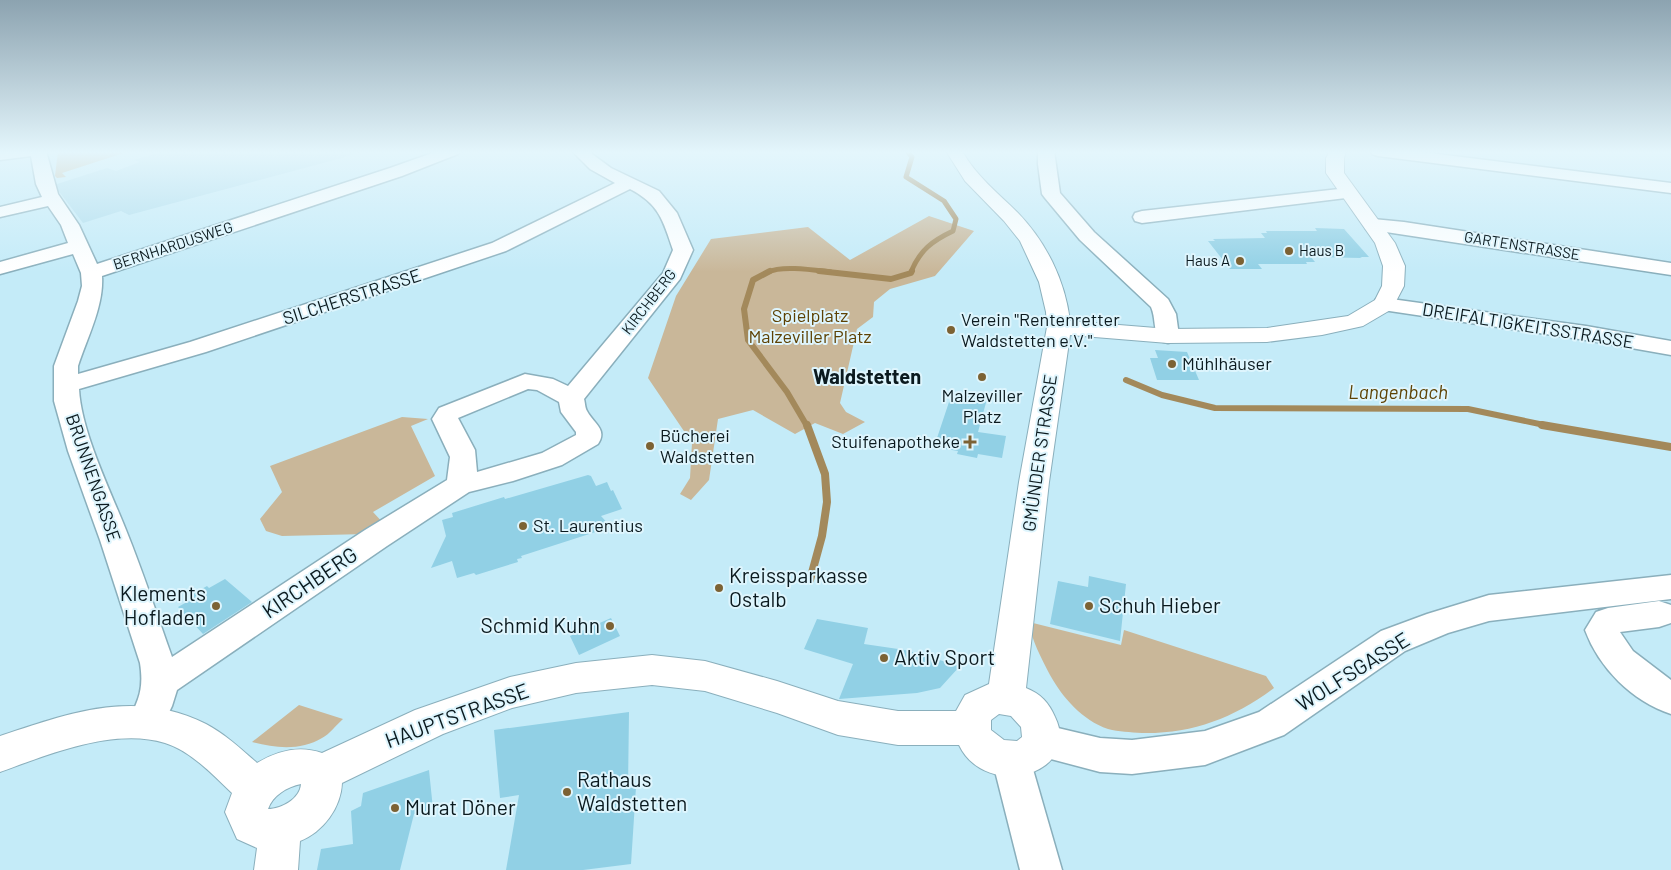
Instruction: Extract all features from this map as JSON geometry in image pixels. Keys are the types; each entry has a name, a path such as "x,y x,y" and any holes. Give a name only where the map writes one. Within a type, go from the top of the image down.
{"street":[{"name":"BRUNNENGASSE","path":"48,192 70,225 91,273 92,286 89,301 66,366 67,401 81,451 115,540 161,682"},
{"name":"BERNHARDUSWEG","path":"91,273 337,192"},
{"name":"SILCHERSTRASSE","path":"66,385 198,347 498,247 611,192"},
{"name":"KIRCHBERG","path":"161,682 273,609 376,538 460,485 531,466 562,454 589,438 589,431 574,412 572,398 673,275 683,250 667,212 653,195 646,192"},
{"name":"GMÜNDER STRASSE","path":"987,192 1013,219 1031,243 1044,269 1056,308 1059,327 1034,482 1006,698"},
{"path":"1051,192 1087,236 1160,304 1165,314 1168,336"},
{"path":"1059,327 1168,336 1267,335 1322,328 1354,321 1384,304 1394,286 1394,266 1385,243 1348,193 1142,218"},
{"path":"0,212 52,200"},
{"name":"GARTENSTRASSE","path":"1373,225 1404,228 1671,269"},
{"path":"0,268 79,246"},
{"name":"DREIFALTIGKEITSSTRASSE","path":"1384,304 1586,333 1671,348"},
{"path":"460,485 465,468 465,456 445,419 448,413 525,381 544,384 572,398"},
{"name":"WOLFSGASSE","path":"1026,750 1132,757 1205,748 1271,724 1394,641 1439,623 1489,608 1623,592 1667,607"},
{"path":"1667,607 1608,621 1602,630 1605,641 1619,659 1671,699"},
{"name":"HAUPTSTRASSE","path":"319,774 429,722 510,692 576,678 652,670 705,676 777,697 838,718 898,728 971,728"},
{"path":"146,722 159,698 161,682"},
{"path":"994,698 1006,698 1026,705 1040,722 1042,731 1026,750 1000,757 985,749 974,737 971,728 971,718 976,708 984,702 994,698"},
{"path":"0,754 38,741 100,725 122,722 146,722 171,726 192,736 256,788"},
{"path":"1026,750 1041,870"},
{"path":"310,767 319,774 323,783 318,800 302,818 280,829 269,831 259,829 251,824 248,819 248,804 256,788 270,776 287,768 310,767"},
{"path":"276,870 280,829"}],"shaded area":[{"path":"59,192 216,192 129,215 121,211 83,223"}],"green space":[{"name":"Spielplatz Malzeviller Platz","path":"929,216 974,231 935,276 890,289 874,302 873,317 857,329 840,403 846,412 865,422 843,434 815,423 795,434 753,410 718,419 709,480 691,500 680,494 690,478 692,443 648,378 676,296 711,239 808,227 850,260"},
{"path":"402,417 428,419 411,426 435,476 373,512 385,525 367,534 282,536 266,531 260,519 282,492 270,466"},
{"path":"1029,622 1121,645 1124,630 1266,676 1274,688 1259,699 1228,716 1195,727 1160,733 1108,729 1082,714 1061,692 1037,649"},
{"path":"299,705 343,719 325,736 305,745 278,747 252,742"}],"building":[{"path":"1315,228 1344,229 1369,257 1311,257 1315,262 1306,262 1307,264 1258,264 1262,269 1230,269 1208,241 1215,241 1213,239 1265,238 1261,233 1267,233 1266,231 1317,231"},
{"name":"Mühlhäuser","path":"1155,350 1187,352 1199,380 1157,380 1150,358 1158,358"},
{"path":"952,393 987,399 978,432 1006,436 1002,458 978,454 977,458 957,454 958,451 934,447"},
{"name":"St. Laurentius","path":"588,475 591,476 596,486 607,482 622,509 601,516 611,527 521,556 522,558 517,559 518,562 476,575 474,573 457,578 452,561 431,568 446,536 442,520 453,517 452,513"},
{"name":"Schuh Hieber","path":"1089,576 1126,584 1120,641 1050,624 1058,581 1088,587"},
{"name":"Klements Hofladen","path":"225,579 252,602 203,634 178,607 194,598 191,595"},
{"name":"Schmid Kuhn","path":"611,618 620,636 579,655 570,636"},
{"name":"Aktiv Sport","path":"817,619 868,628 864,644 905,650 960,666 940,688 917,693 839,699 853,664 804,649"},
{"name":"Rathaus Waldstetten","path":"629,712 628,788 636,787 631,864 583,870 506,870 519,795 500,798 494,730"},
{"name":"Murat Döner","path":"429,770 433,809 414,814 400,870 317,870 321,849 353,844 351,811 361,806 363,793"}],"waterway":[{"path":"911,272 918,258 928,247 953,231 956,219 944,201 929,192"},
{"path":"768,272 790,268 831,272"},
{"path":"819,271 891,279 911,273 912,271"},
{"path":"768,272 753,280 744,309 748,340 787,392 807,426"},
{"name":"Langenbach","path":"1126,380 1162,395 1215,408 1468,409 1549,426"},
{"path":"807,425 825,474 827,502 822,536 810,580"},
{"name":"Langenbach","path":"1542,425 1671,447"}],"place":[{"name":"Haus B","path":"1289,251"},
{"name":"Haus A","path":"1240,261"},
{"name":"Verein \"Rentenretter Waldstetten e.V.\"","path":"951,330"},
{"name":"Mühlhäuser","path":"1172,364"},
{"name":"Malzeviller Platz","path":"982,377"},
{"name":"Stuifenapotheke","path":"970,442"},
{"name":"Bücherei Waldstetten","path":"650,446"},
{"name":"St. Laurentius","path":"523,526"},
{"name":"Kreissparkasse Ostalb","path":"719,588"},
{"name":"Klements Hofladen","path":"216,606"},
{"name":"Schuh Hieber","path":"1089,606"},
{"name":"Schmid Kuhn","path":"610,626"},
{"name":"Aktiv Sport","path":"884,658"},
{"name":"Rathaus Waldstetten","path":"567,792"},
{"name":"Murat Döner","path":"395,808"}],"district":[{"name":"Waldstetten","path":"867,377"}]}
